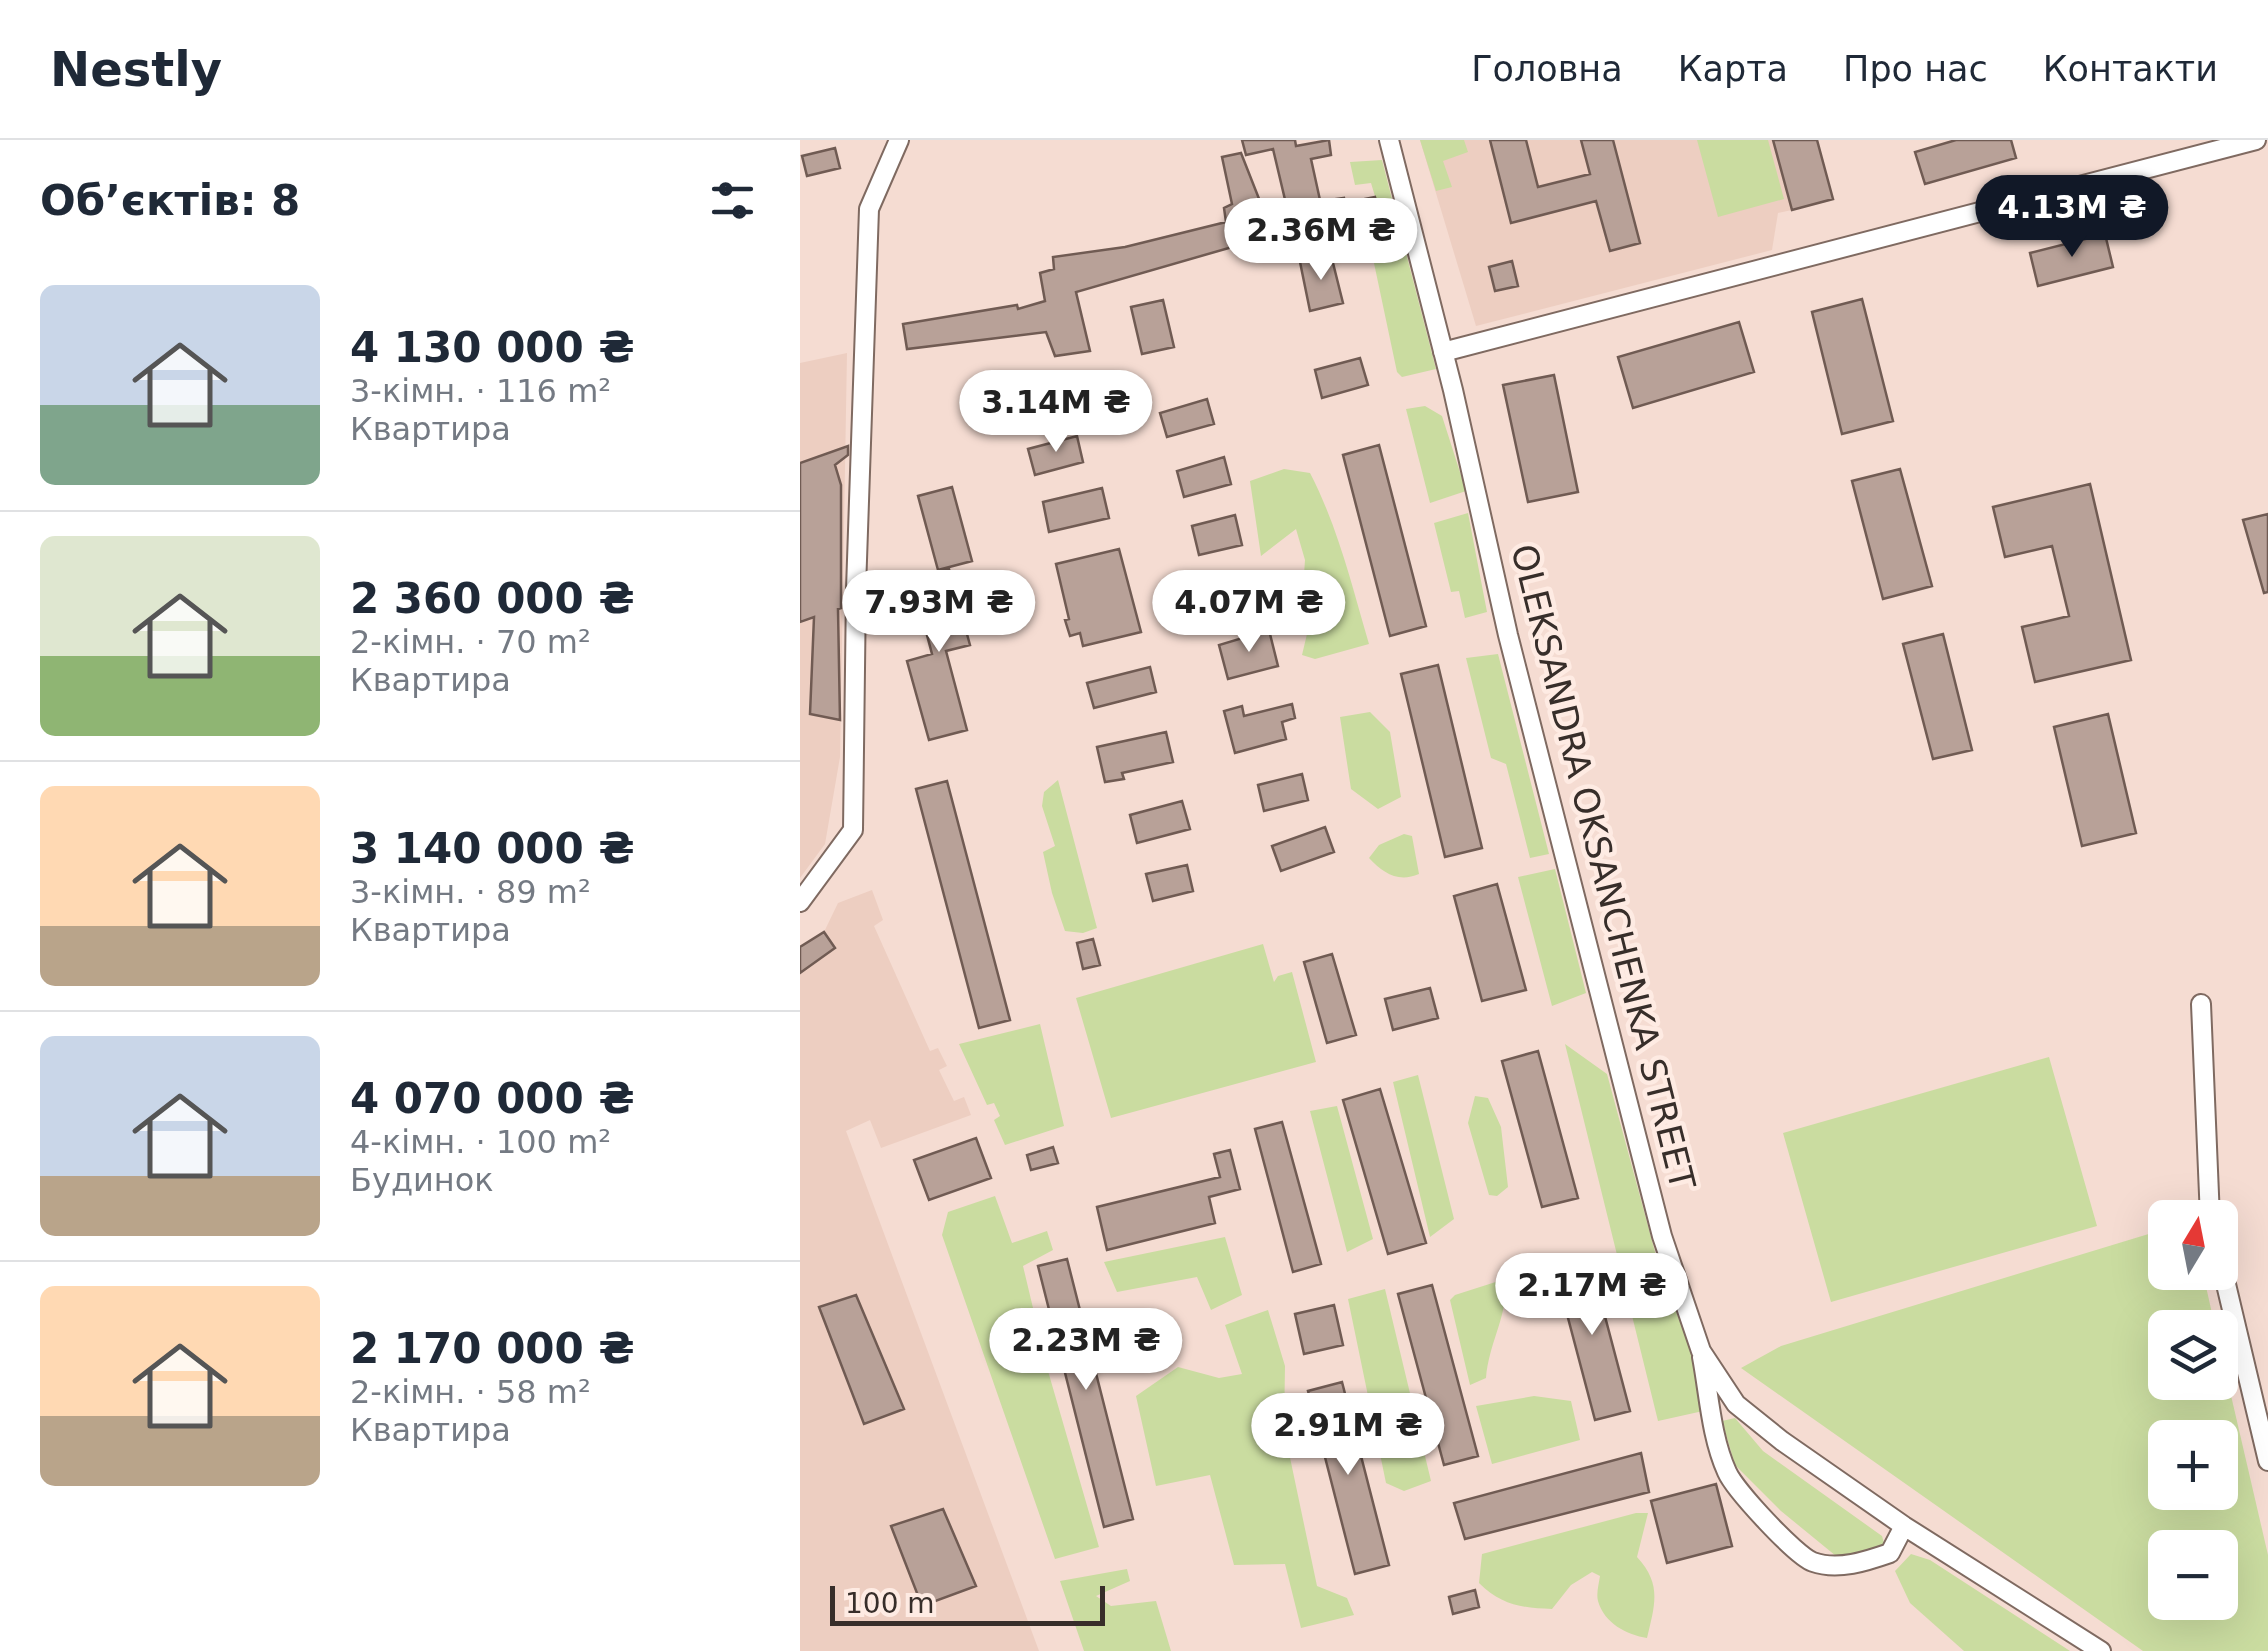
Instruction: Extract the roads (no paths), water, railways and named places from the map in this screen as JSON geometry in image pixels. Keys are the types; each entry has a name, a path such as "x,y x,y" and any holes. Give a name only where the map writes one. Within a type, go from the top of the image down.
{"street":[{"path":"800,902 853,830 856,589 869,209 899,140"},
{"name":"OLEKSANDRA OKSANCHENKA STREET","path":"1389,140 1508,635 1662,1236 1701,1351 1736,1404 1782,1441 1904,1526 2101,1651"},
{"path":"1443,352 2256,140"},
{"path":"2200,1004 2209,1200"},
{"path":"2227,1290 2268,1461"},
{"path":"1701,1351 1714,1429 1728,1474 1764,1519 1812,1562 1856,1564 1890,1553 1904,1526"}]}
